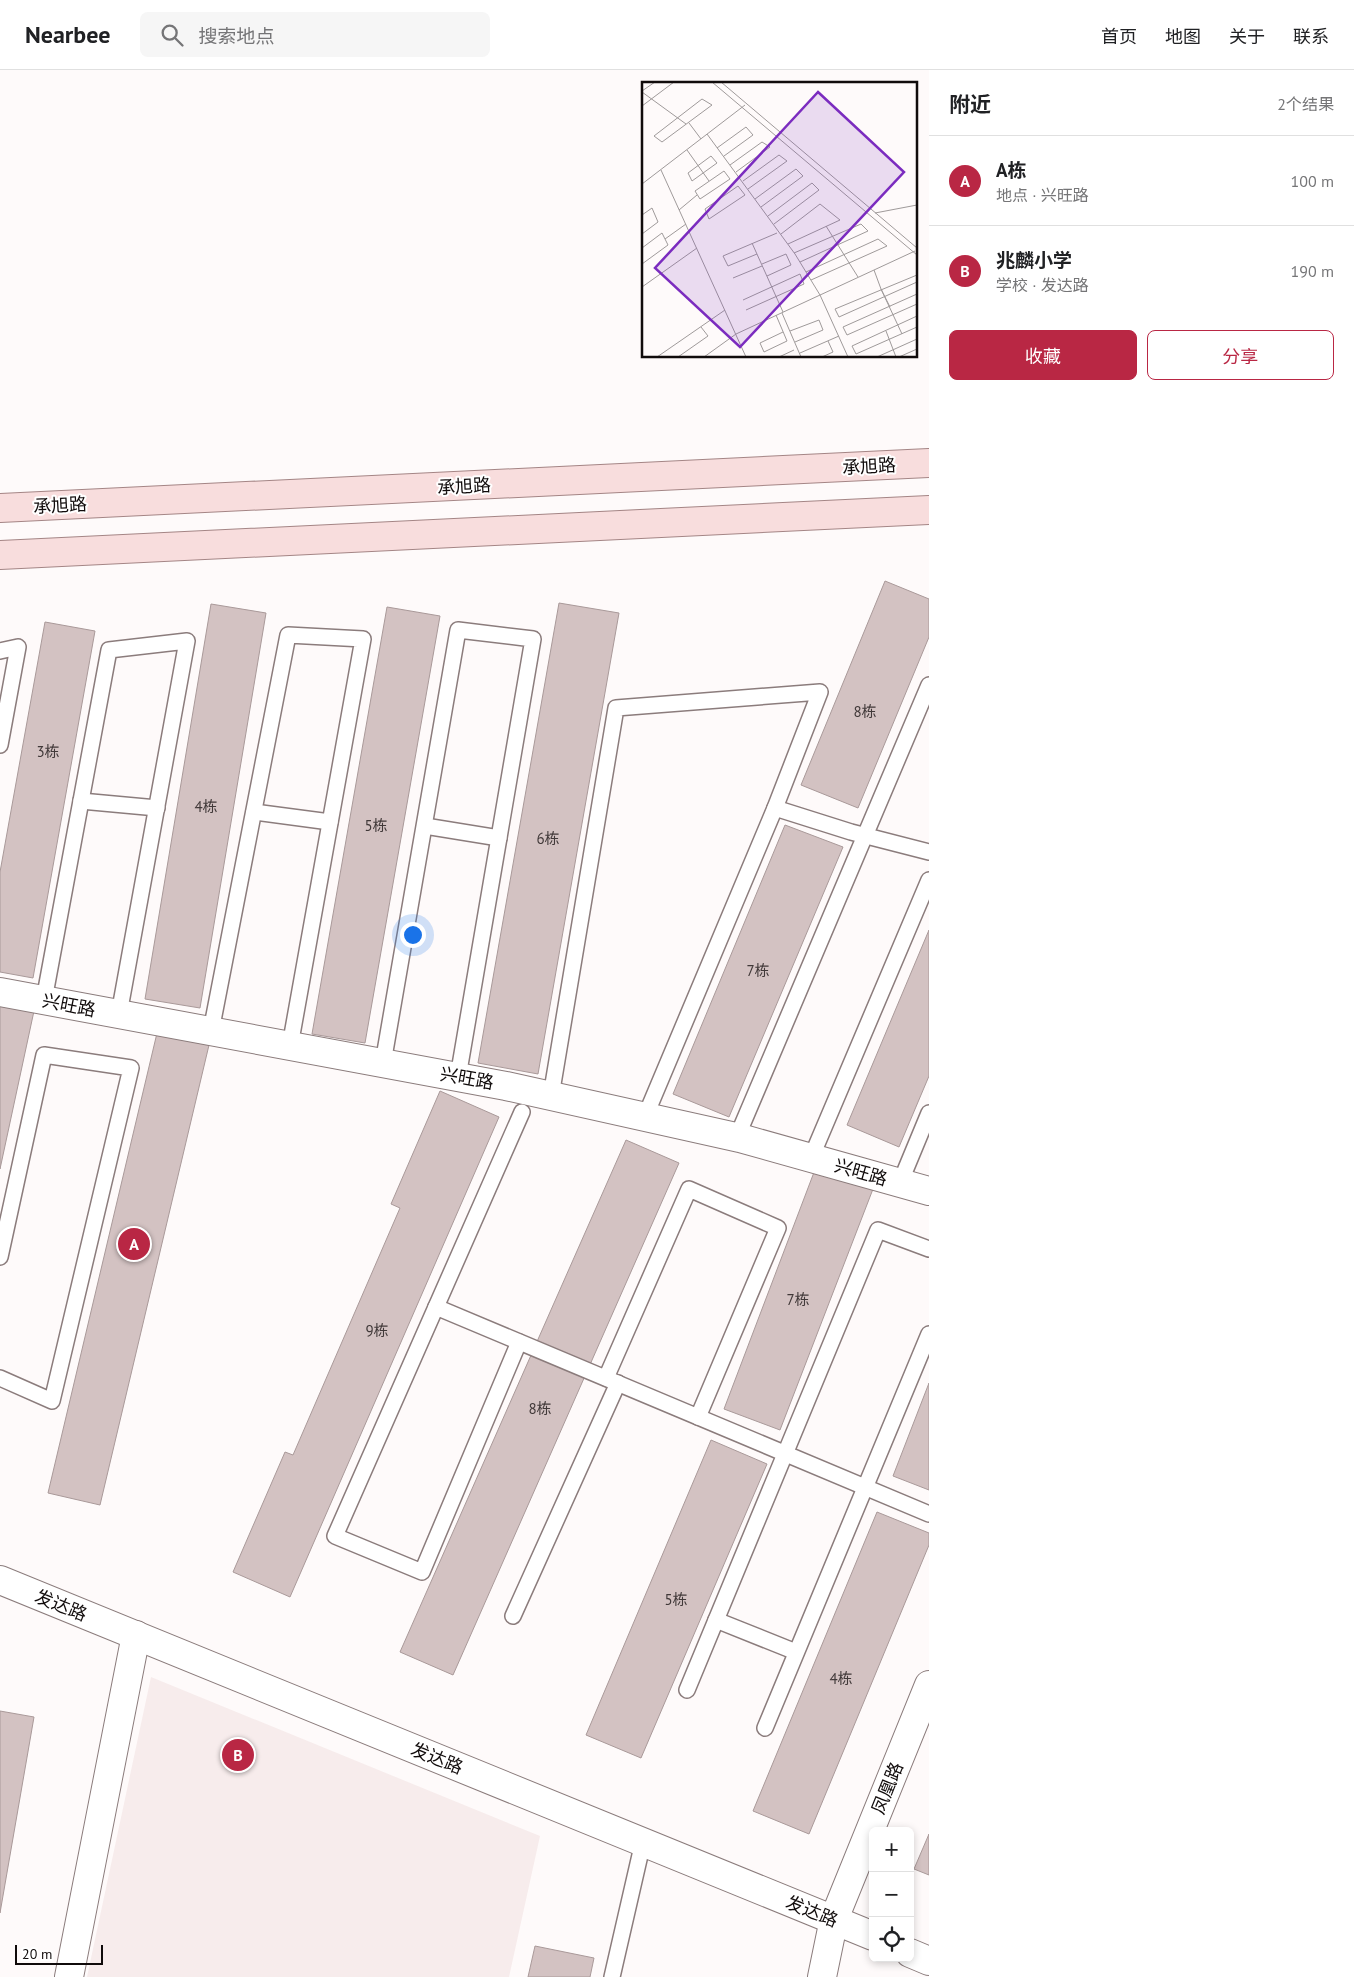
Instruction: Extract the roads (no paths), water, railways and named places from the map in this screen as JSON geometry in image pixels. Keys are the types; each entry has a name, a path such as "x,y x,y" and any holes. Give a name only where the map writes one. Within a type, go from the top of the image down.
{"main road":[{"name":"承旭路","path":"0,508 929,463"},
{"path":"0,554 929,510"}],"street":[{"name":"兴旺路","path":"0,992 551,1096 736,1137 929,1191"},
{"name":"发达路","path":"0,1580 869,1934"},
{"path":"69,1977 136,1635"},
{"name":"凤凰路","path":"822,1977 834,1920 929,1685"},
{"path":"914,1955 929,1961"}],"lane":[{"path":"384,1063 458,630 533,639 458,1077"},
{"path":"211,1031 288,635 363,638 290,1046"},
{"path":"44,1000 109,650 187,641 119,1014"},
{"path":"0,651 18,647 0,745"},
{"path":"736,1137 929,685"},
{"path":"551,1096 616,708 820,692 775,808 645,1117"},
{"path":"81,801 157,808"},
{"path":"775,808 866,836 929,852"},
{"path":"254,812 330,822"},
{"path":"425,826 499,838"},
{"path":"811,1158 929,880"},
{"path":"0,1257 4,1217 44,1055 131,1068 52,1401 0,1378"},
{"path":"519,1342 422,1572 336,1536 522,1112"},
{"path":"900,1183 929,1113"},
{"path":"513,1616 612,1381 689,1189 778,1228 698,1417"},
{"path":"687,1690 878,1230 929,1249"},
{"path":"436,1307 929,1514"},
{"path":"765,1728 929,1334"},
{"path":"716,1620 796,1652"},
{"path":"612,1977 643,1842"}],"place":[{"name":"A栋","path":"134,1244"},
{"name":"兆麟小学","path":"238,1755"}]}
